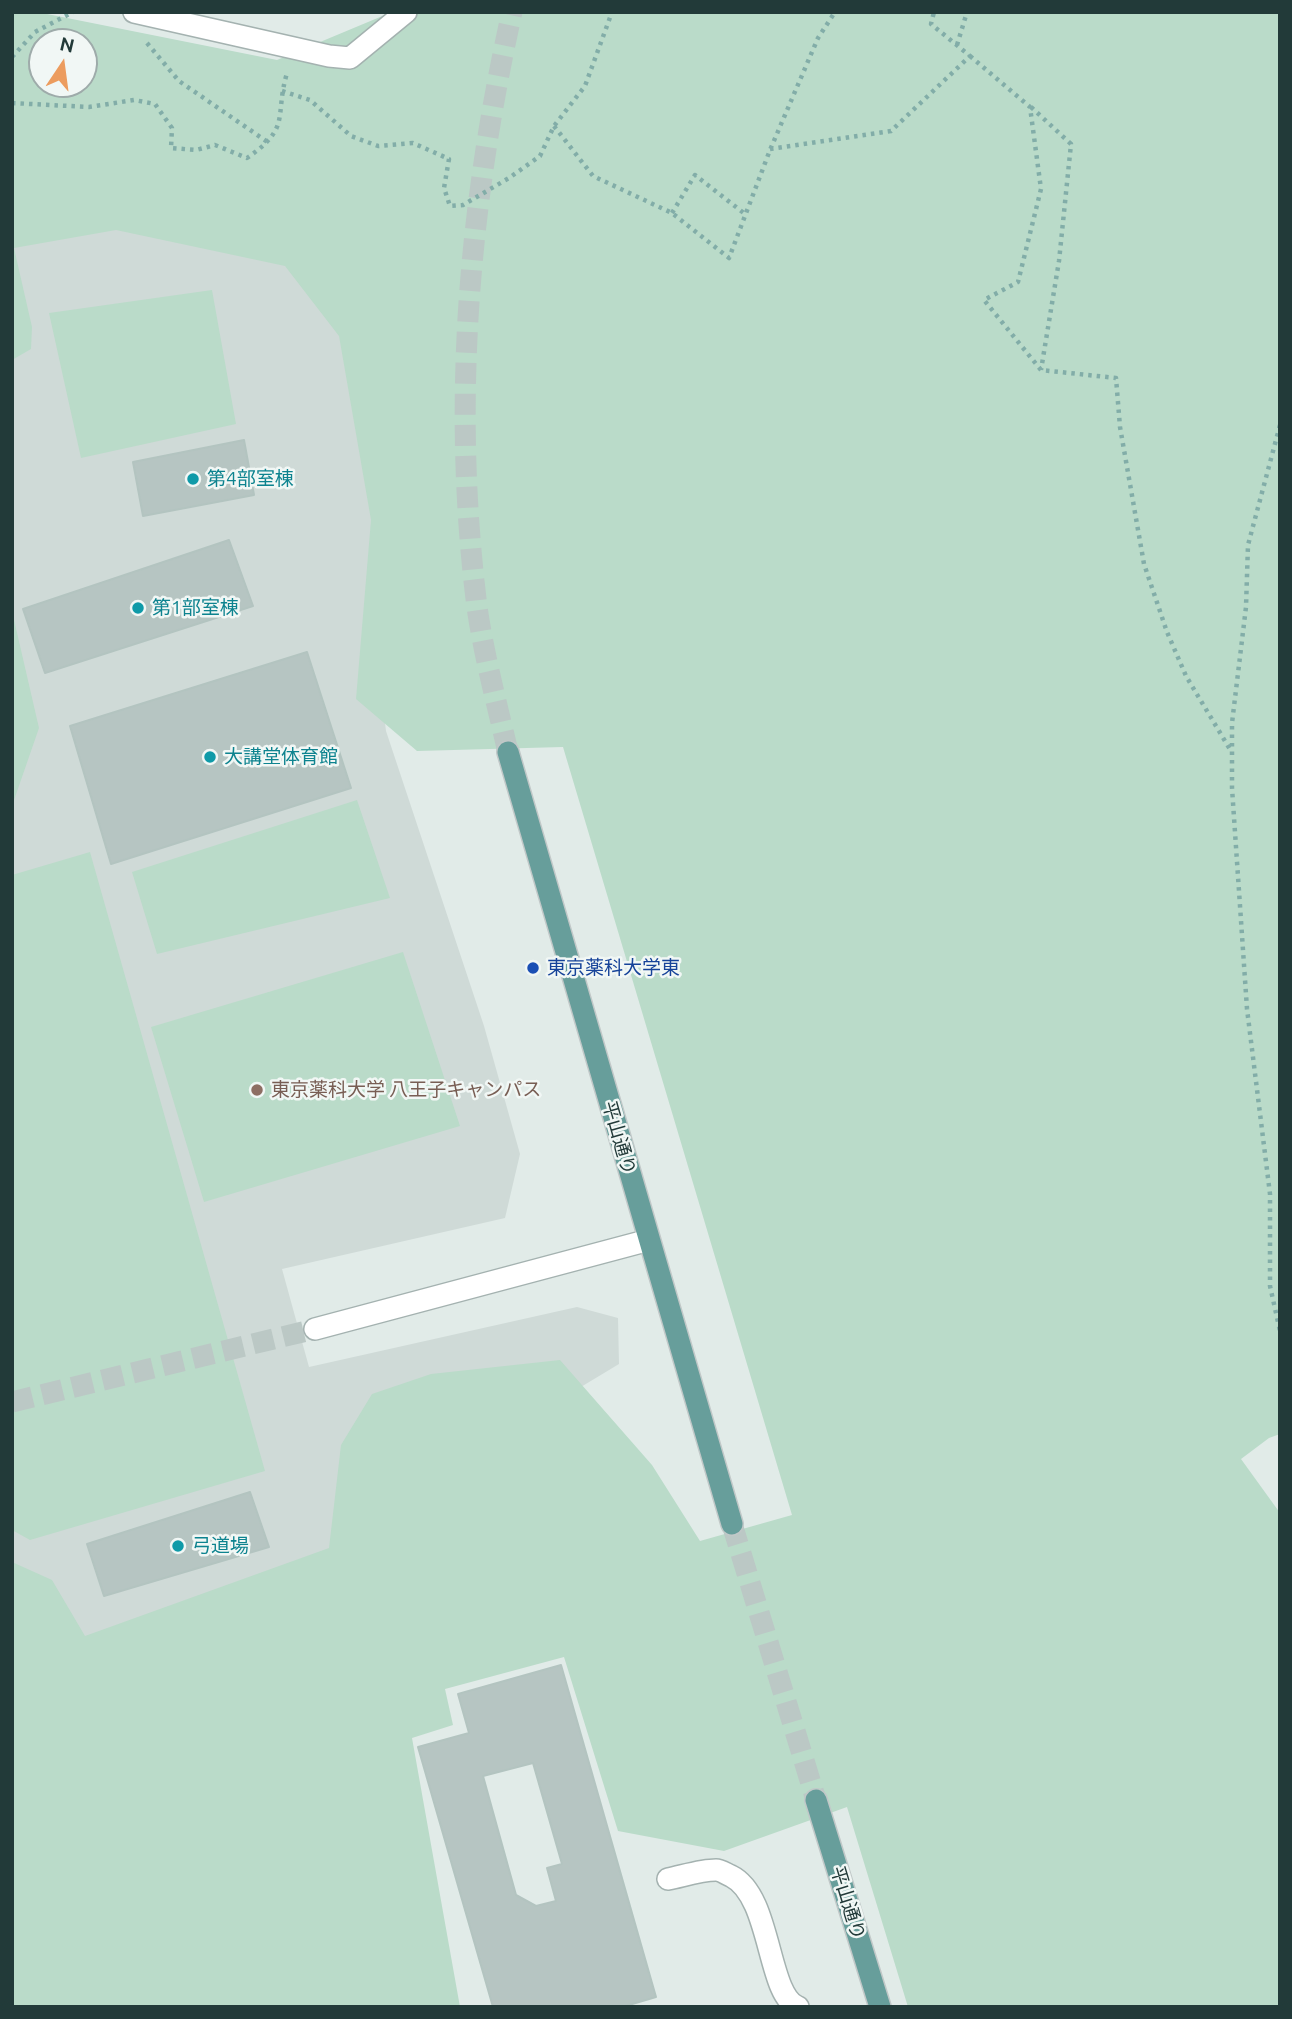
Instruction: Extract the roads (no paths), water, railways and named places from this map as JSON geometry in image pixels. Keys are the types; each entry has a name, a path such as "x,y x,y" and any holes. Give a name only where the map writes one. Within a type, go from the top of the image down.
{"main road":[{"name":"平山通り","path":"508,752 732,1524"},
{"name":"平山通り","path":"816,1800 878,2006"}],"street":[{"path":"134,12 291,48 350,58 406,12"},
{"path":"315,1329 649,1240"},
{"path":"668,1879 718,1870 741,1882 755,1905 781,1985 793,2005 798,2007"}],"tunnel":[{"path":"508,752 477,607 470,532 465,383 475,234 484,160 512,12"},
{"path":"12,1402 315,1329"},
{"path":"732,1524 816,1800"}],"place":[{"name":"第4部室棟","path":"193,479"},
{"name":"第1部室棟","path":"138,608"},
{"name":"大講堂体育館","path":"210,757"},
{"name":"東京薬科大学東","path":"533,968"},
{"name":"東京薬科大学 八王子キャンパス","path":"257,1090"},
{"name":"弓道場","path":"178,1546"}]}
